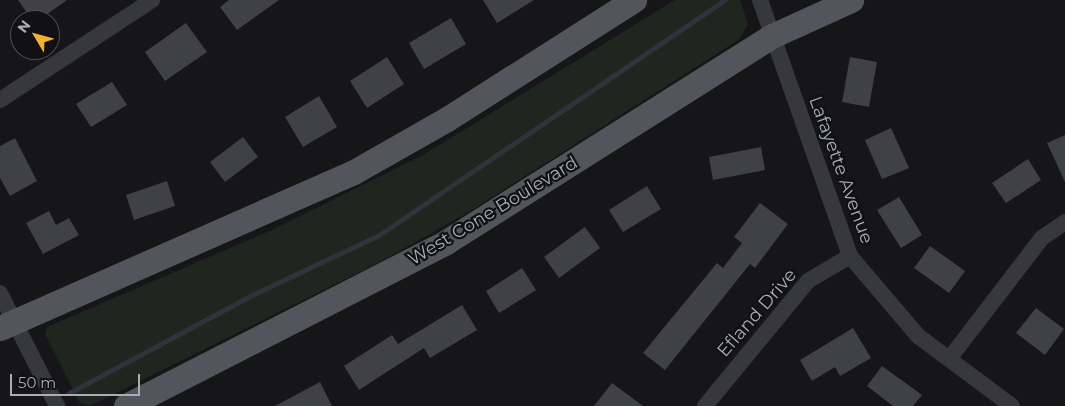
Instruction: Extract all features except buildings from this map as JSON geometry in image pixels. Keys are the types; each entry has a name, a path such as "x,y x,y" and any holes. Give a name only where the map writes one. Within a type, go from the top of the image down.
{"main road":[{"path":"7,325 352,173 447,119 634,0"},
{"name":"West Cone Boulevard","path":"126,406 446,242 772,36 851,0"}],"street":[{"path":"0,100 136,4 152,0"},
{"name":"Lafayette Avenue","path":"760,0 850,256 918,336 1012,406"},
{"path":"949,359 1042,238 1065,222"},
{"name":"Efland Drive","path":"705,406 808,281 850,256"},
{"path":"0,293 7,325 56,406"}],"shaded area":[{"path":"675,0 740,0 748,24 740,39 469,212 380,262 90,406 80,403 45,334 47,327 274,229 423,155"}],"waterway":[{"path":"69,393 252,295 379,235 725,0"}]}
